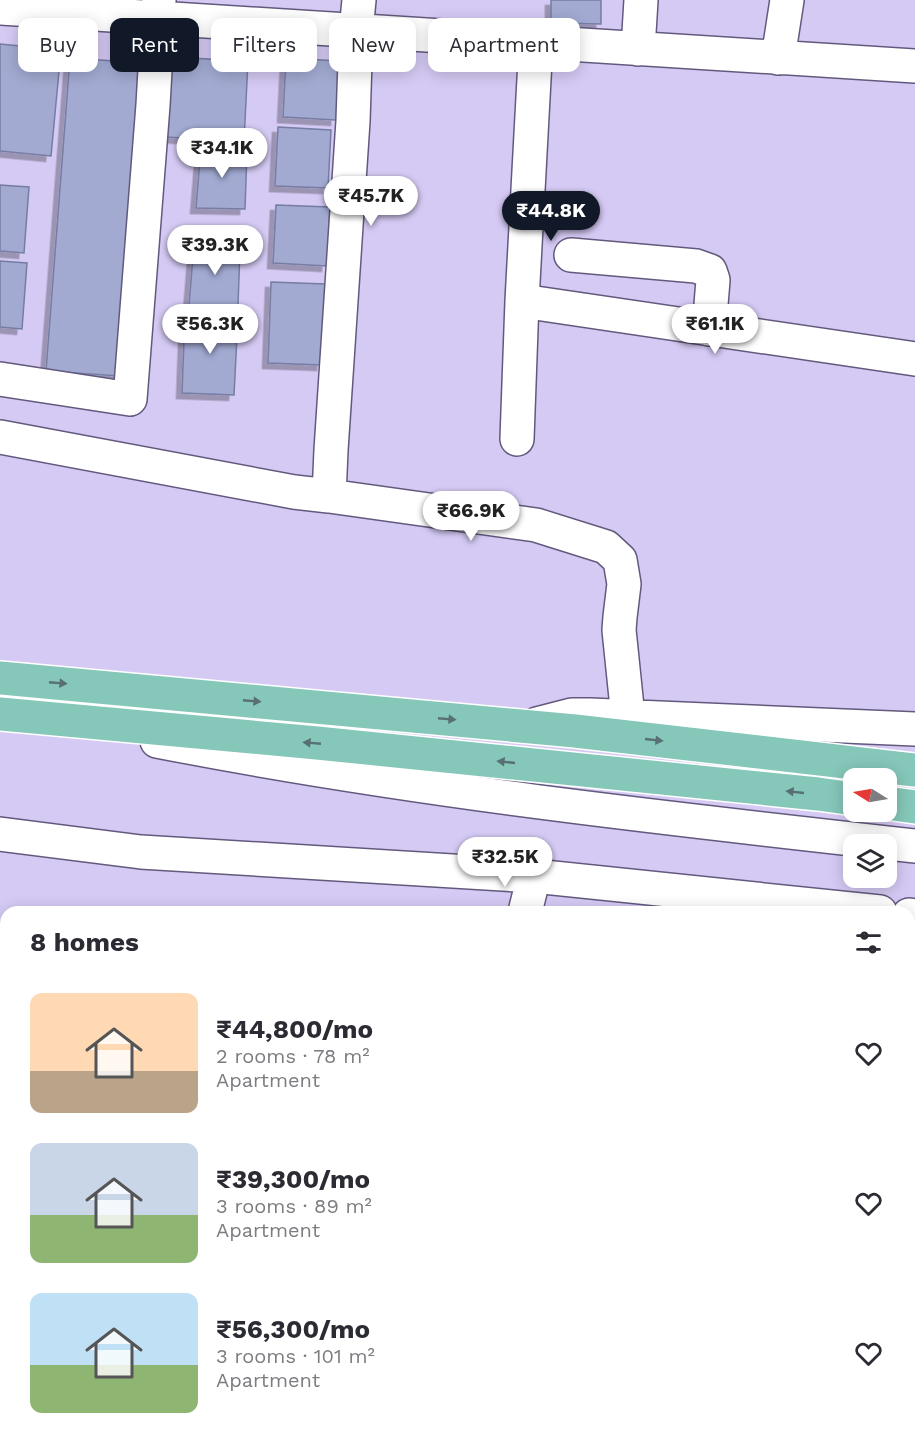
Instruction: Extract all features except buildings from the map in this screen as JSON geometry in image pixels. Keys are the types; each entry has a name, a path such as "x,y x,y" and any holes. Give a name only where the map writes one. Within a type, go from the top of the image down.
{"main road":[{"path":"0,678 529,727 915,770"},
{"path":"0,714 352,747 843,797"},
{"path":"897,805 915,807"}],"street":[{"path":"638,49 641,0"},
{"path":"778,58 787,0"},
{"path":"0,8 158,9 357,15 428,26"},
{"path":"0,379 130,399 153,105 158,9"},
{"path":"329,496 357,15"},
{"path":"580,45 915,66"},
{"path":"517,439 534,72"},
{"path":"571,255 696,266 710,271 714,280 709,329"},
{"path":"522,301 915,359"},
{"path":"0,437 294,492 536,525 606,547 620,560 624,584 620,630 628,717"},
{"path":"529,727 572,715 915,729"},
{"path":"50,719 216,752 462,791 915,846"},
{"path":"0,834 141,852 534,876 822,906"},
{"path":"526,906 534,876"}]}
